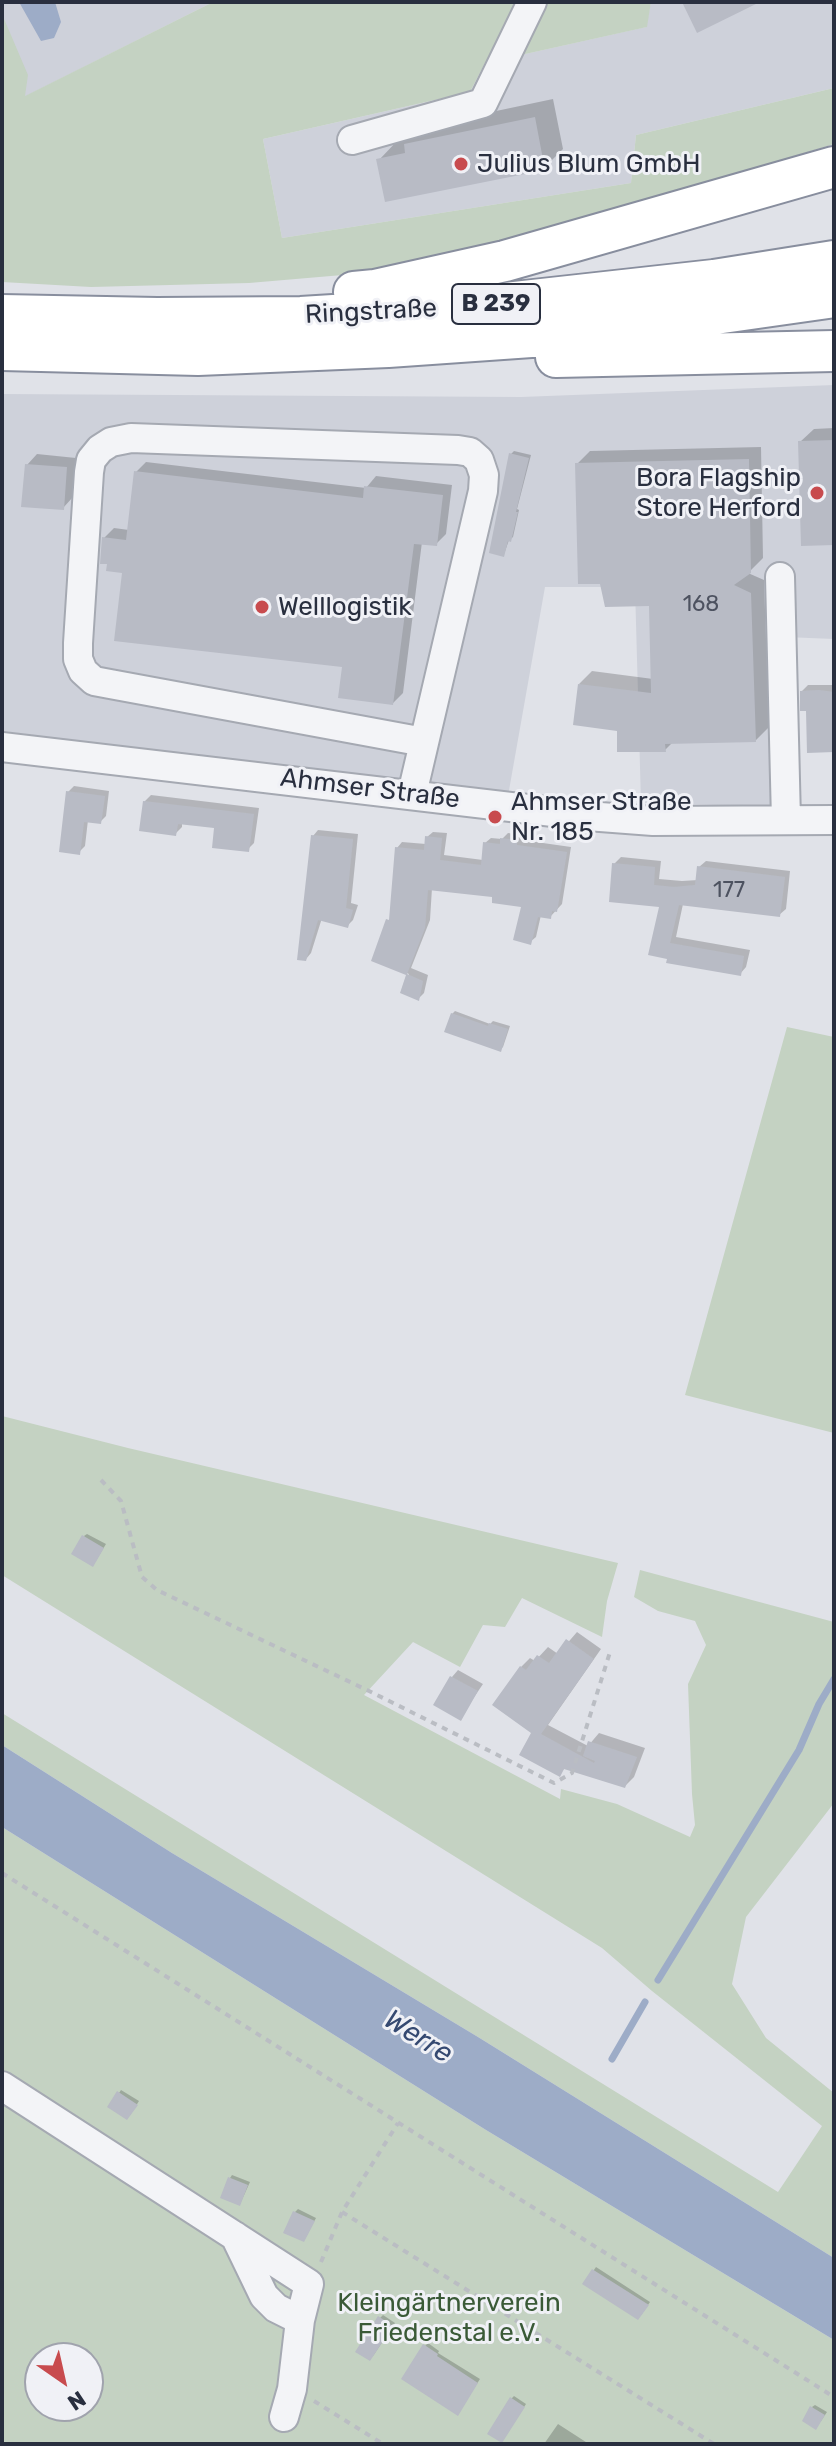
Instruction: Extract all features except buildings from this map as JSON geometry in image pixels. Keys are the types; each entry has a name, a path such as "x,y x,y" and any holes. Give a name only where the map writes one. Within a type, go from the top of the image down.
{"highway":[{"path":"157,318 221,302 375,290 505,261 834,167"},
{"name":"Ringstraße","path":"2,315 301,317 479,306 714,280 834,261"},
{"name":"Ringstraße","path":"2,350 198,355 388,347 574,334 834,297"},
{"path":"388,347 416,362 834,351"}],"street":[{"path":"352,140 483,103 532,2"},
{"path":"412,794 483,491 484,475 479,460 470,452 458,450 146,439 111,442 100,449 91,460 89,472 78,643 78,659 83,671 94,681 424,742"},
{"path":"780,577 786,820"},
{"name":"Ahmser Straße","path":"2,747 653,821 834,820"},
{"path":"2,2086 309,2284 300,2320 292,2389 284,2417"},
{"path":"235,2234 264,2296 276,2308 300,2320"}],"path":[{"path":"101,1480 121,1501 142,1577 157,1590 554,1783 572,1773 611,1649"},
{"path":"2,1873 834,2397"},
{"path":"309,2284 317,2275 342,2212 398,2123"},
{"path":"342,2212 711,2443"},
{"path":"292,2389 383,2444"}],"shaded area":[{"path":"2,2 213,2 24,97 2,57"},
{"path":"651,2 834,2 834,88 636,135 631,183 282,238 263,139 470,92 485,63 646,27"},
{"path":"834,385 834,639 785,637 788,807 641,803 635,587 545,587 508,796 2,731 2,394 521,397"}],"green space":[{"path":"213,2 651,2 647,27 485,63 470,92 263,139 282,238 631,183 636,135 834,88 834,144 591,218 366,273 249,283 91,287 2,282 2,14 28,75 25,96"},
{"path":"787,1027 834,1037 834,1433 685,1395"},
{"path":"2,1416 618,1563 607,1601 602,1637 522,1598 505,1627 483,1625 460,1667 413,1642 364,1695 560,1799 561,1789 617,1804 690,1837 695,1825 688,1684 706,1645 695,1621 658,1611 634,1597 640,1570 834,1622 834,1803 746,1917 732,1984 766,2038 834,2093 834,2258 478,2037 172,1853 2,1745 2,1713 778,2192 822,2126 602,1948 2,1575"},
{"name":"Kleingärtnerverein Friedenstal e.V.","path":"2,1827 486,2130 834,2340 834,2444 2,2444"}],"water":[{"path":"19,2 55,2 61,22 54,38 41,41"},
{"name":"Werre","path":"2,1745 172,1853 478,2037 834,2258 834,2340 486,2130 2,1827"}],"waterway":[{"path":"658,1980 799,1750 819,1704 834,1679"},
{"path":"612,2059 645,2002"}],"place":[{"name":"Julius Blum GmbH","path":"461,164"},
{"name":"Bora Flagship Store Herford","path":"817,493"},
{"name":"Welllogistik","path":"262,607"},
{"name":"Ahmser Straße Nr. 185","path":"495,817"}]}
